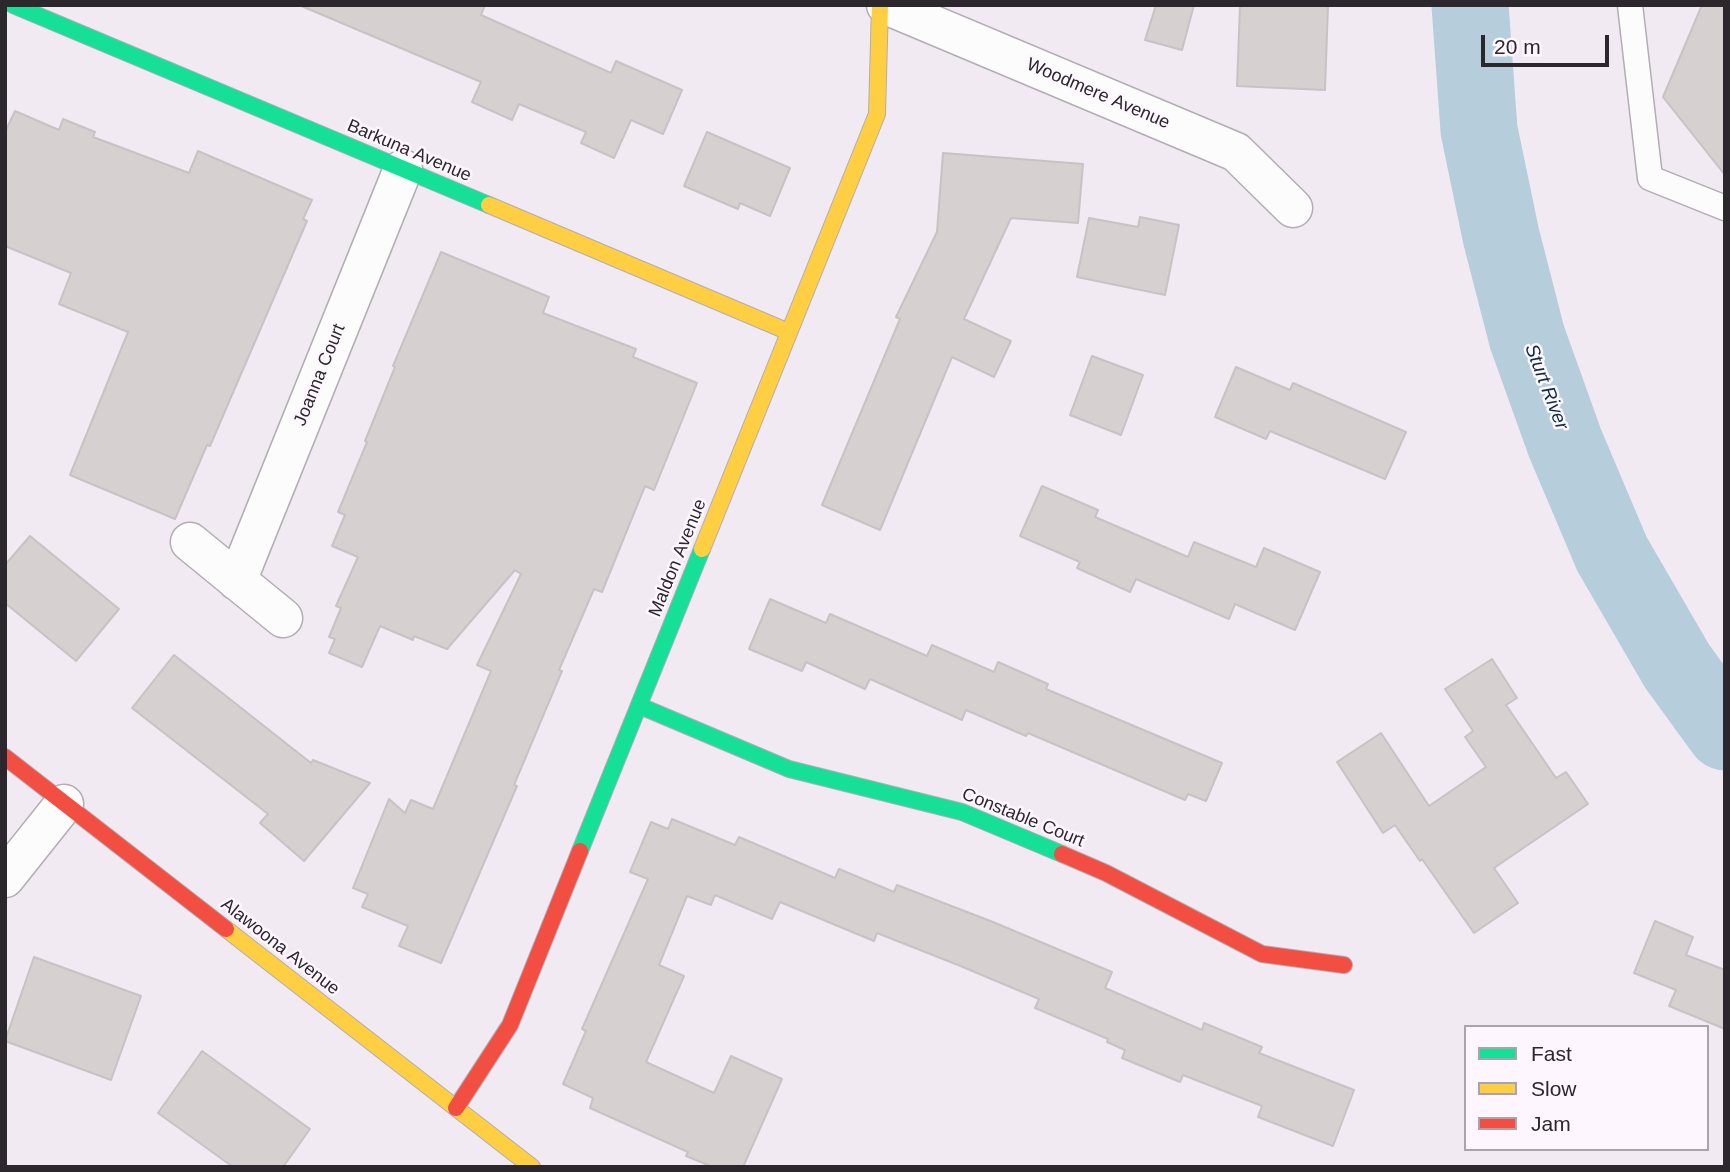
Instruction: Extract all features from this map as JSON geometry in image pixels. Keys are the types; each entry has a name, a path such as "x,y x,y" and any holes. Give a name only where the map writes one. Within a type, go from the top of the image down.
{"street":[{"name":"Barkuna Avenue","path":"13,5 789,331"},
{"name":"Maldon Avenue","path":"456,1108 510,1025 877,114 880,5"},
{"name":"Woodmere Avenue","path":"886,5 1236,152 1293,208"},
{"name":"Joanna Court","path":"237,581 403,169"},
{"path":"190,542 283,618"},
{"name":"Constable Court","path":"640,706 789,769 962,812 1106,873 1262,954 1344,965"},
{"name":"Alawoona Avenue","path":"5,757 532,1167"},
{"path":"5,878 64,804"}],"lane":[{"path":"1630,5 1650,178 1725,208"}],"building":[{"path":"299,5 485,5 481,15 611,73 616,61 682,90 663,134 631,120 614,158 581,143 586,132 519,104 512,120 472,102 481,82"},
{"path":"1156,5 1194,5 1182,50 1145,40"},
{"path":"1240,5 1328,5 1325,90 1237,86"},
{"path":"1702,5 1725,5 1725,175 1663,97"},
{"path":"15,111 59,130 63,119 95,132 93,137 189,173 198,151 312,200 303,219 307,221 210,446 207,445 175,519 70,475 128,332 59,304 71,273 5,246 5,132"},
{"path":"707,132 790,168 770,216 740,203 738,209 684,186"},
{"path":"943,153 1083,164 1078,223 1011,218 964,319 1011,341 994,377 952,357 880,530 822,505 900,319 896,317 937,232"},
{"path":"1140,217 1179,225 1165,295 1077,277 1089,218 1138,227"},
{"path":"441,252 549,297 543,313 636,349 633,357 697,383 654,490 645,486 602,592 594,589 514,785 517,786 441,963 399,946 408,926 362,907 368,894 353,888 389,799 405,813 411,800 433,809 491,671 477,665 521,574 515,570 447,649 414,636 413,640 380,626 362,667 329,653 335,639 329,637 341,608 336,606 358,557 332,546 345,515 338,512 367,442 365,441 395,367 393,366"},
{"path":"1092,356 1143,375 1121,435 1070,415"},
{"path":"1236,367 1290,390 1293,383 1406,432 1385,479 1270,431 1266,439 1215,417"},
{"path":"1042,486 1098,510 1095,517 1188,557 1194,542 1256,567 1264,548 1320,572 1295,630 1235,604 1229,619 1136,579 1130,592 1077,568 1080,562 1020,536"},
{"path":"30,536 119,609 76,661 5,603 5,565"},
{"path":"770,599 826,623 830,614 927,656 932,645 994,672 998,662 1048,684 1046,689 1222,763 1206,801 1188,794 1185,800 1028,733 1026,736 966,710 962,720 870,679 865,689 806,662 802,671 749,649"},
{"path":"174,655 311,763 313,760 370,783 304,861 260,823 268,814 132,708"},
{"path":"1492,659 1517,698 1506,705 1556,778 1566,772 1588,804 1494,868 1518,903 1474,933 1395,825 1383,833 1337,762 1381,733 1429,806 1486,767 1465,737 1473,731 1445,689"},
{"path":"672,819 735,845 739,837 835,878 839,869 894,892 897,885 993,922 1112,972 1105,988 1202,1030 1204,1023 1262,1047 1259,1053 1354,1090 1333,1146 1258,1117 1262,1106 1183,1075 1180,1082 1122,1058 1125,1050 1107,1042 1108,1039 1035,1008 1039,999 958,965 877,933 874,941 780,902 772,919 715,895 711,905 687,896 659,965 684,976 646,1062 714,1093 731,1056 782,1079 743,1167 713,1167 686,1156 688,1152 590,1108 593,1098 563,1084 586,1031 582,1029 648,879 630,872 651,822 668,829"},
{"path":"1655,921 1693,937 1686,955 1725,970 1725,1029 1669,1006 1676,990 1634,973"},
{"path":"34,957 141,996 111,1080 5,1041"},
{"path":"202,1051 310,1129 283,1167 233,1167 158,1113"}],"waterway":[{"name":"Sturt River","path":"1470,5 1479,130 1501,236 1527,337 1565,443 1612,554 1677,666 1725,732"}],"traffic: fast":[{"path":"13,5 489,205"},
{"path":"580,851 702,549"},
{"path":"640,706 789,769 962,812 1062,854"}],"traffic: slow":[{"path":"702,549 877,114 880,5"},
{"path":"489,205 789,332"},
{"path":"226,929 532,1167"}],"traffic: jam":[{"path":"5,757 226,929"},
{"path":"456,1108 510,1025 580,851"},
{"path":"1062,854 1106,873 1262,954 1344,965"}]}
